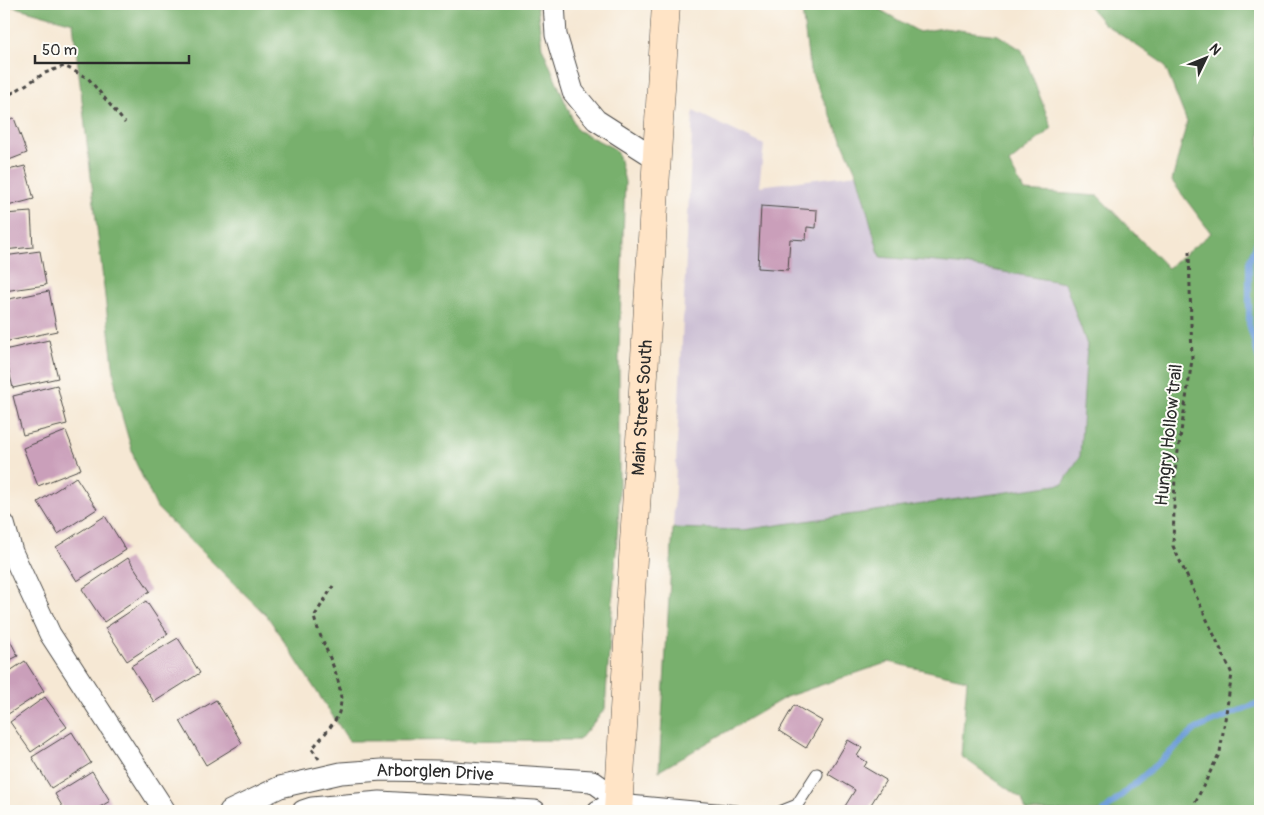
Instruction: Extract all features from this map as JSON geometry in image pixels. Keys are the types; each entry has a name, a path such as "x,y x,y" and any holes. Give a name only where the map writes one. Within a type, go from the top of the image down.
{"street":[{"path":"554,4 556,35 573,92 596,120 658,159"},
{"name":"Main Street South","path":"612,808 627,672 666,4"},
{"path":"4,524 12,552 50,634 165,811"},
{"name":"Arborglen Drive","path":"230,811 280,787 329,776 374,770 437,771 592,781 612,808"},
{"name":"Arborglen Drive","path":"303,811 312,808 380,802 535,811"}],"lane":[{"path":"782,811 797,805 817,774"},
{"path":"612,808 737,811"}],"path":[{"path":"4,98 45,73 64,66 88,78 125,123"},
{"name":"Hungry Hollow trail","path":"1189,251 1192,360 1175,472 1173,546 1232,674 1220,752 1191,811"},
{"path":"329,776 312,749 337,717 342,703 337,678 316,628 314,617 333,586"}],"shaded area":[{"path":"693,111 764,145 759,186 857,174 880,257 959,264 1065,283 1087,345 1080,457 1063,484 743,530 673,528"}],"green space":[{"path":"4,4 537,4 542,47 577,130 613,148 619,156 625,182 619,350 619,509 605,709 579,740 349,741 268,617 157,508 135,461 117,399 73,23"},
{"path":"801,4 870,4 919,32 943,28 998,35 1022,50 1052,128 1009,163 1024,191 1098,196 1168,268 1211,233 1172,181 1187,122 1164,64 1103,23 1087,4 1260,4 1260,811 1026,811 1022,799 961,756 967,680 889,662 786,697 659,771 673,528 743,530 1063,484 1080,456 1087,345 1065,283 959,264 880,257 857,174 810,70"}],"building":[{"path":"14,118 27,153 4,162 4,121"},
{"path":"25,166 34,199 4,207 4,171"},
{"path":"761,206 817,210 816,228 807,227 806,240 790,239 788,270 758,268"},
{"path":"31,212 33,247 4,250 4,214"},
{"path":"40,251 46,285 4,291 4,256"},
{"path":"49,291 57,331 4,342 4,300"},
{"path":"49,340 58,378 13,388 4,350"},
{"path":"57,385 67,424 23,435 13,396"},
{"path":"66,431 81,469 38,486 23,448"},
{"path":"76,477 97,509 58,534 38,502"},
{"path":"105,516 126,550 77,581 56,547"},
{"path":"128,558 150,591 104,622 82,589"},
{"path":"146,601 168,634 127,661 105,628"},
{"path":"4,629 18,656 4,663"},
{"path":"178,638 200,673 154,702 131,666"},
{"path":"25,661 44,691 5,716 4,675"},
{"path":"45,697 67,727 31,752 10,722"},
{"path":"216,700 242,743 206,765 180,721"},
{"path":"794,705 822,721 806,748 779,731"},
{"path":"72,732 91,763 51,788 32,757"},
{"path":"848,740 862,748 857,756 867,762 864,767 886,780 870,806 874,808 873,811 842,811 855,790 828,774"},
{"path":"92,771 110,801 93,811 65,811 55,794"}],"waterway":[{"path":"1260,235 1249,262 1249,324 1260,363"},
{"path":"1104,811 1196,729 1260,702"}]}
